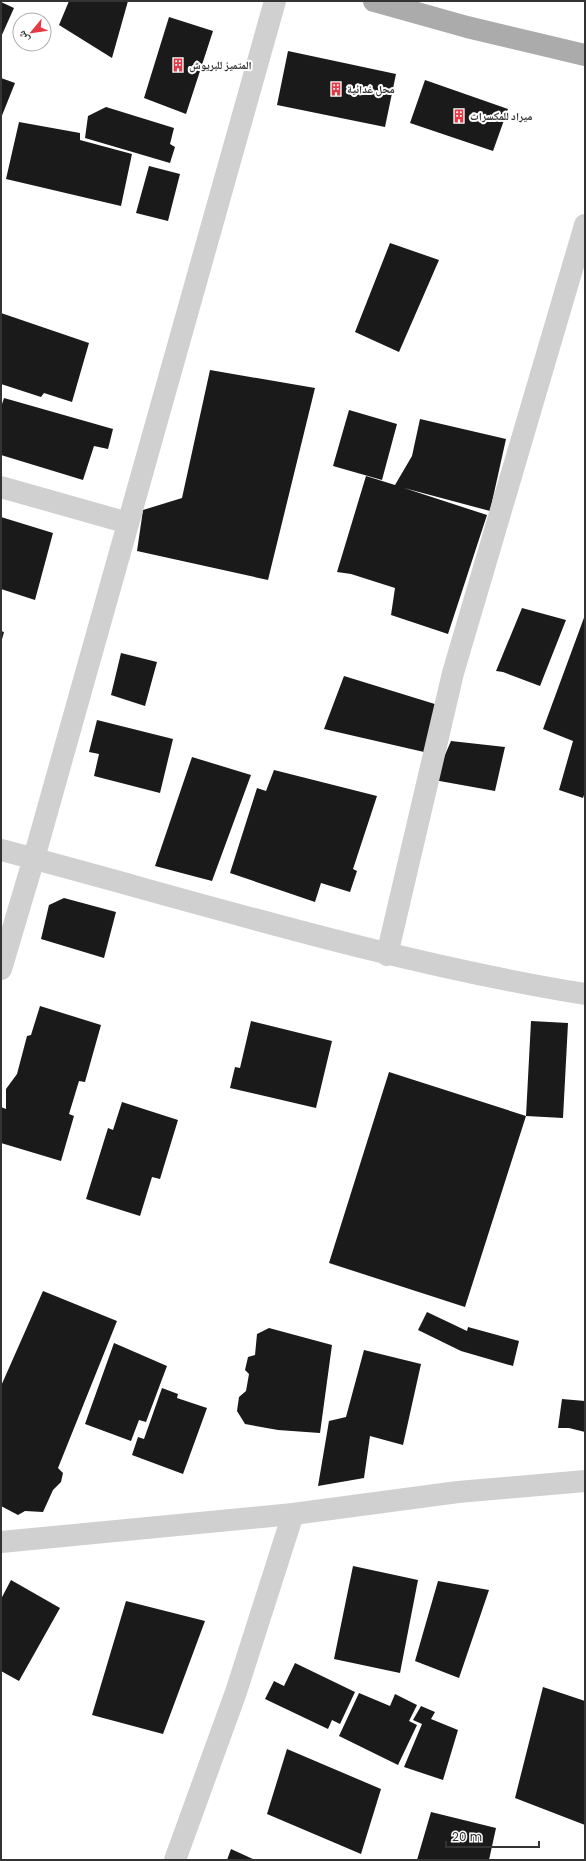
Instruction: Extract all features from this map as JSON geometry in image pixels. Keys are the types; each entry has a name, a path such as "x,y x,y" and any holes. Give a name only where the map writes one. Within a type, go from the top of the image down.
{"main road":[{"path":"374,1 467,27 585,55"}],"street":[{"path":"1,969 34,858 275,1"},
{"path":"387,955 453,673 585,225"},
{"path":"1,487 128,523"},
{"path":"1,850 387,955 545,988 585,994"},
{"path":"1,1542 292,1514 458,1492 585,1481"},
{"path":"176,1860 236,1692 292,1514"}],"building":[{"path":"69,1 128,1 112,58 59,25"},
{"path":"1,2 14,8 1,37"},
{"name":"المتميز للبريوش","path":"169,17 213,31 186,114 144,98"},
{"name":"محل غدائية","path":"288,51 396,74 385,127 277,105"},
{"path":"1,78 15,83 1,118"},
{"name":"ميراد للمكسرات","path":"425,80 508,109 493,151 410,123"},
{"path":"106,107 174,128 170,144 175,147 170,163 85,138 88,116"},
{"path":"19,122 80,133 80,140 132,154 121,206 6,179"},
{"path":"149,166 180,174 168,221 136,213"},
{"path":"390,243 439,260 399,352 355,332"},
{"path":"1,313 89,343 72,402 44,393 41,397 1,384"},
{"path":"210,370 315,388 268,580 137,551 143,510 182,498"},
{"path":"4,398 113,429 108,449 94,446 83,480 1,455 1,407"},
{"path":"349,410 397,424 382,480 333,466"},
{"path":"420,419 506,439 490,511 404,488 487,515 448,634 391,615 395,588 351,574 337,572 366,476 395,485 412,456"},
{"path":"1,517 53,533 35,600 1,589"},
{"path":"522,608 566,620 540,686 503,672 496,671"},
{"path":"585,615 585,792 583,798 559,790 573,741 543,729"},
{"path":"1,631 4,632 1,643"},
{"path":"121,653 157,662 145,706 111,695"},
{"path":"344,676 438,705 424,752 324,729"},
{"path":"97,720 173,739 160,793 94,776 99,754 89,752"},
{"path":"451,741 505,747 495,791 434,780"},
{"path":"192,757 251,775 212,881 155,866"},
{"path":"274,770 377,796 353,869 357,871 350,892 321,883 315,902 230,873 257,788 266,791"},
{"path":"64,898 116,912 104,958 41,939 49,905"},
{"path":"40,1006 101,1025 85,1082 79,1081 69,1114 74,1116 61,1161 1,1143 1,1107 6,1109 6,1089 17,1074 27,1036 31,1035"},
{"path":"251,1021 332,1041 316,1108 230,1088 235,1067 240,1068"},
{"path":"531,1021 568,1023 563,1118 526,1116"},
{"path":"389,1072 526,1116 465,1307 329,1263"},
{"path":"122,1102 178,1120 160,1179 152,1177 140,1216 86,1199 108,1128 113,1130"},
{"path":"43,1291 117,1321 58,1468 63,1473 61,1482 53,1490 43,1512 25,1511 18,1515 1,1506 1,1386"},
{"path":"427,1312 467,1331 468,1327 519,1341 513,1366 461,1351 418,1330"},
{"path":"269,1328 332,1345 320,1433 278,1430 245,1424 237,1411 239,1397 246,1391 249,1374 245,1370 248,1357 255,1355 257,1334"},
{"path":"114,1343 167,1366 146,1422 139,1420 131,1441 85,1424"},
{"path":"364,1350 421,1364 403,1445 370,1436 364,1478 318,1486 329,1421 346,1417"},
{"path":"162,1388 178,1394 177,1398 207,1408 183,1474 132,1455 138,1437 144,1439"},
{"path":"562,1399 585,1401 585,1432 569,1428 558,1428"},
{"path":"353,1566 418,1580 400,1673 334,1659"},
{"path":"11,1580 60,1608 19,1681 1,1671 1,1599"},
{"path":"438,1581 489,1590 459,1678 415,1661"},
{"path":"126,1601 205,1621 163,1734 92,1715"},
{"path":"295,1663 355,1692 340,1724 332,1720 328,1729 265,1699 274,1681 284,1686"},
{"path":"543,1687 585,1701 585,1825 515,1798"},
{"path":"359,1693 390,1706 395,1694 417,1705 409,1721 417,1725 398,1765 339,1736"},
{"path":"421,1706 435,1712 431,1719 458,1730 443,1780 404,1767 422,1724 413,1720"},
{"path":"287,1749 381,1789 361,1854 267,1814"},
{"path":"431,1812 496,1828 489,1860 417,1860"},
{"path":"231,1849 255,1860 227,1860"}],"place":[{"name":"المتميز للبريوش","path":"178,65"},
{"name":"محل غدائية","path":"336,89"},
{"name":"ميراد للمكسرات","path":"459,116"}]}
